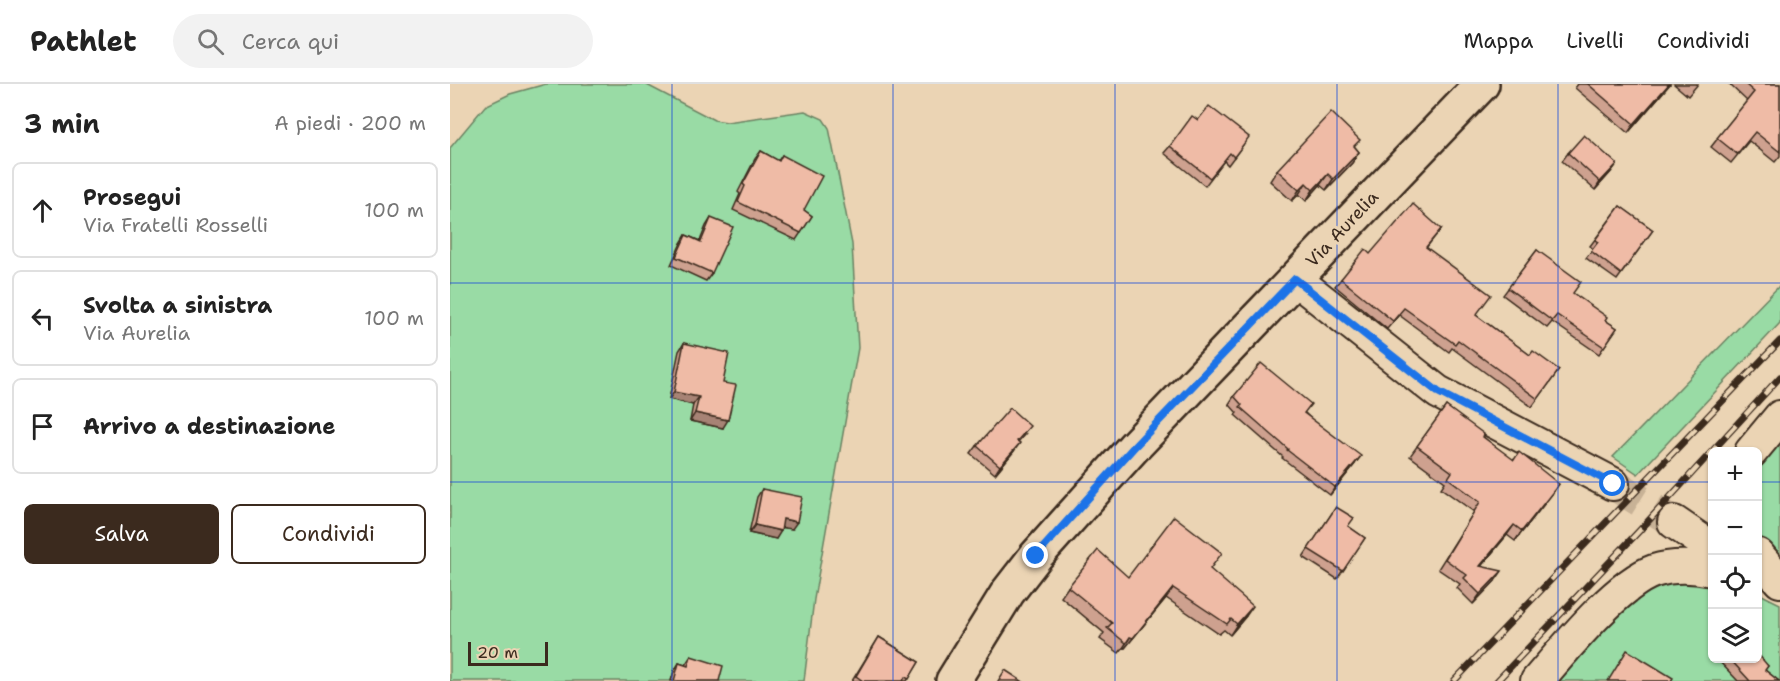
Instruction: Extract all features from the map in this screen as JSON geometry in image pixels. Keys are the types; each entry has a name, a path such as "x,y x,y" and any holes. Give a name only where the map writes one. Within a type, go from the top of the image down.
{"main road":[{"name":"Via Aurelia","path":"953,681 1008,592 1036,556 1133,448 1482,84"}],"street":[{"path":"1295,279 1438,392 1613,484"},
{"path":"1755,447 1780,417"},
{"path":"1674,522 1708,545"},
{"path":"1762,560 1780,581"},
{"path":"1537,681 1595,616 1634,582 1651,572 1670,567 1694,566 1708,569"},
{"path":"1762,580 1780,594"},
{"path":"1762,586 1780,594"}],"green space":[{"path":"546,84 645,84 714,120 727,122 805,111 823,119 829,128 852,244 858,348 814,599 804,681 716,681 686,664 682,674 674,671 671,681 450,681 450,148 485,106 510,94"},
{"path":"1780,285 1780,323 1638,474 1613,457"},
{"path":"1780,427 1780,573 1762,548 1762,448"},
{"path":"1670,575 1708,577 1708,663 1762,663 1762,595 1780,604 1780,681 1548,681 1600,623"}],"building":[{"path":"1588,84 1669,84 1634,124"},
{"path":"1745,84 1780,84 1780,152 1755,132 1737,154 1717,138 1754,92"},
{"path":"1209,106 1249,137 1234,157 1230,153 1210,178 1170,146 1192,116 1198,120"},
{"path":"1331,112 1360,140 1354,146 1359,152 1333,179 1328,174 1313,190 1306,183 1299,190 1277,170"},
{"path":"1584,135 1617,164 1600,182 1568,153"},
{"path":"761,151 779,161 782,155 822,176 804,210 812,216 801,233 738,202 745,186 743,184"},
{"path":"1413,204 1441,229 1426,247 1491,295 1476,315 1530,355 1533,351 1559,370 1538,399 1458,340 1455,344 1404,308 1393,321 1341,279 1365,249 1370,254"},
{"path":"1620,206 1653,230 1621,274 1591,251 1598,242 1595,240"},
{"path":"711,218 733,227 712,273 676,257 686,235 701,242"},
{"path":"1537,250 1581,282 1573,293 1607,317 1605,320 1617,328 1604,347 1557,315 1552,321 1508,288"},
{"path":"684,343 729,353 723,383 736,385 728,420 695,413 699,397 674,392"},
{"path":"1261,363 1311,404 1304,413 1361,456 1335,487 1287,450 1240,407 1242,405 1234,396"},
{"path":"1446,406 1514,460 1519,452 1559,484 1522,531 1514,525 1480,566 1502,571 1480,594 1464,578 1467,575 1445,559 1480,502 1448,478 1452,472 1417,446"},
{"path":"1010,408 1030,426 1017,441 1020,443 1000,466 977,446"},
{"path":"762,489 802,497 797,522 783,519 781,531 755,525"},
{"path":"1336,507 1354,518 1348,526 1365,538 1343,571 1308,549"},
{"path":"1174,516 1222,553 1210,569 1253,606 1237,624 1231,619 1227,624 1173,588 1133,638 1130,637 1126,643 1107,628 1112,623 1068,587 1098,550 1128,577"},
{"path":"879,637 919,662 909,679 905,677 903,681 863,681 856,676"},
{"path":"1627,650 1673,678 1671,681 1608,681"},
{"path":"691,656 723,666 719,681 674,681 679,663 688,666"},
{"path":"1762,659 1768,666 1765,670 1779,681 1750,681 1734,663 1762,663"},
{"path":"1005,670 1022,681 998,681"}],"tunnel":[{"path":"1613,484 1674,522"}],"railway":[{"path":"1454,681 1780,341"},
{"path":"1497,681 1780,377"}],"route":[{"path":"1036,556 1133,448 1295,279 1438,392 1613,484"}]}
